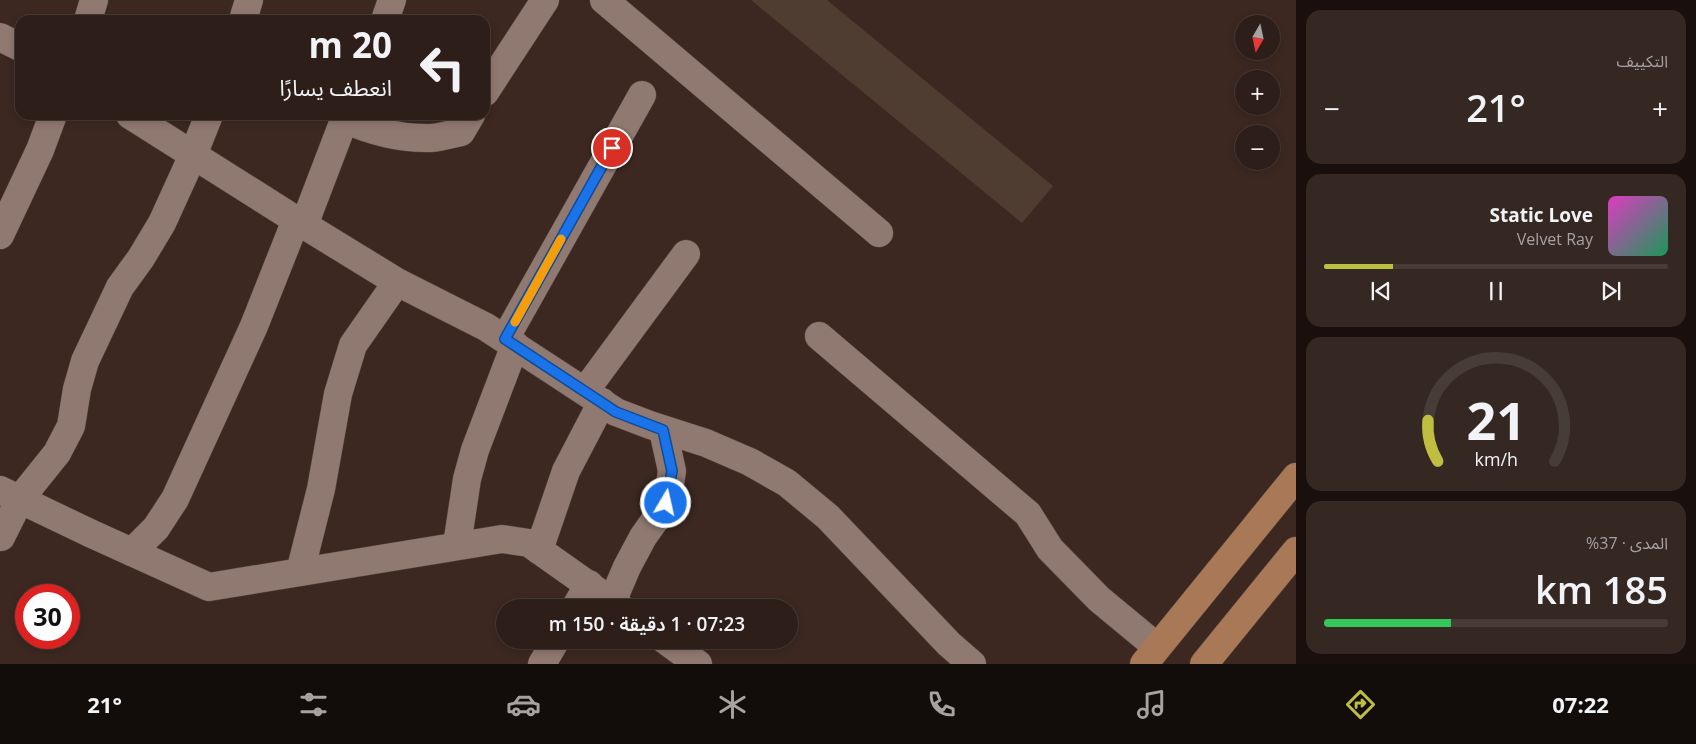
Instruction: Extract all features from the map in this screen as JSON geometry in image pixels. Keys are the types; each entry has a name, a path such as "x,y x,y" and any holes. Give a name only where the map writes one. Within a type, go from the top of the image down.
{"main road":[{"path":"1151,656 1296,477"},
{"path":"1204,664 1296,551"}],"street":[{"path":"90,15 94,0"},
{"path":"244,15 249,0"},
{"path":"386,15 392,0"},
{"path":"490,84 545,0"},
{"path":"604,0 879,234"},
{"path":"0,37 15,44"},
{"path":"457,545 467,478 510,342 642,95"},
{"path":"0,235 40,150 51,120"},
{"path":"138,120 397,282 486,327 616,412 663,430 706,443 750,462 787,483 828,517 949,644 972,664"},
{"path":"1,537 10,494 57,453 71,426 77,389 85,361 120,287 141,258 162,223 207,120"},
{"path":"132,552 156,528 175,499 300,223 344,120"},
{"path":"350,120 364,128 373,130 401,136 432,138 461,132 468,120"},
{"path":"539,550 593,397 686,254"},
{"path":"300,572 320,489 338,394 353,345 397,282"},
{"path":"819,336 1028,514 1050,549 1151,656"},
{"path":"618,599 627,567 666,503 672,471 663,430"},
{"path":"10,494 210,587 502,538 529,544 608,599"},
{"path":"580,599 589,584"},
{"path":"542,664 551,649"},
{"path":"677,649 698,664"}],"building":[{"path":"751,0 827,0 1053,186 1022,223"}],"slow traffic":[{"path":"515,322 561,239"}],"route":[{"path":"612,148 505,339 616,412 663,430 672,471 666,503"}]}
